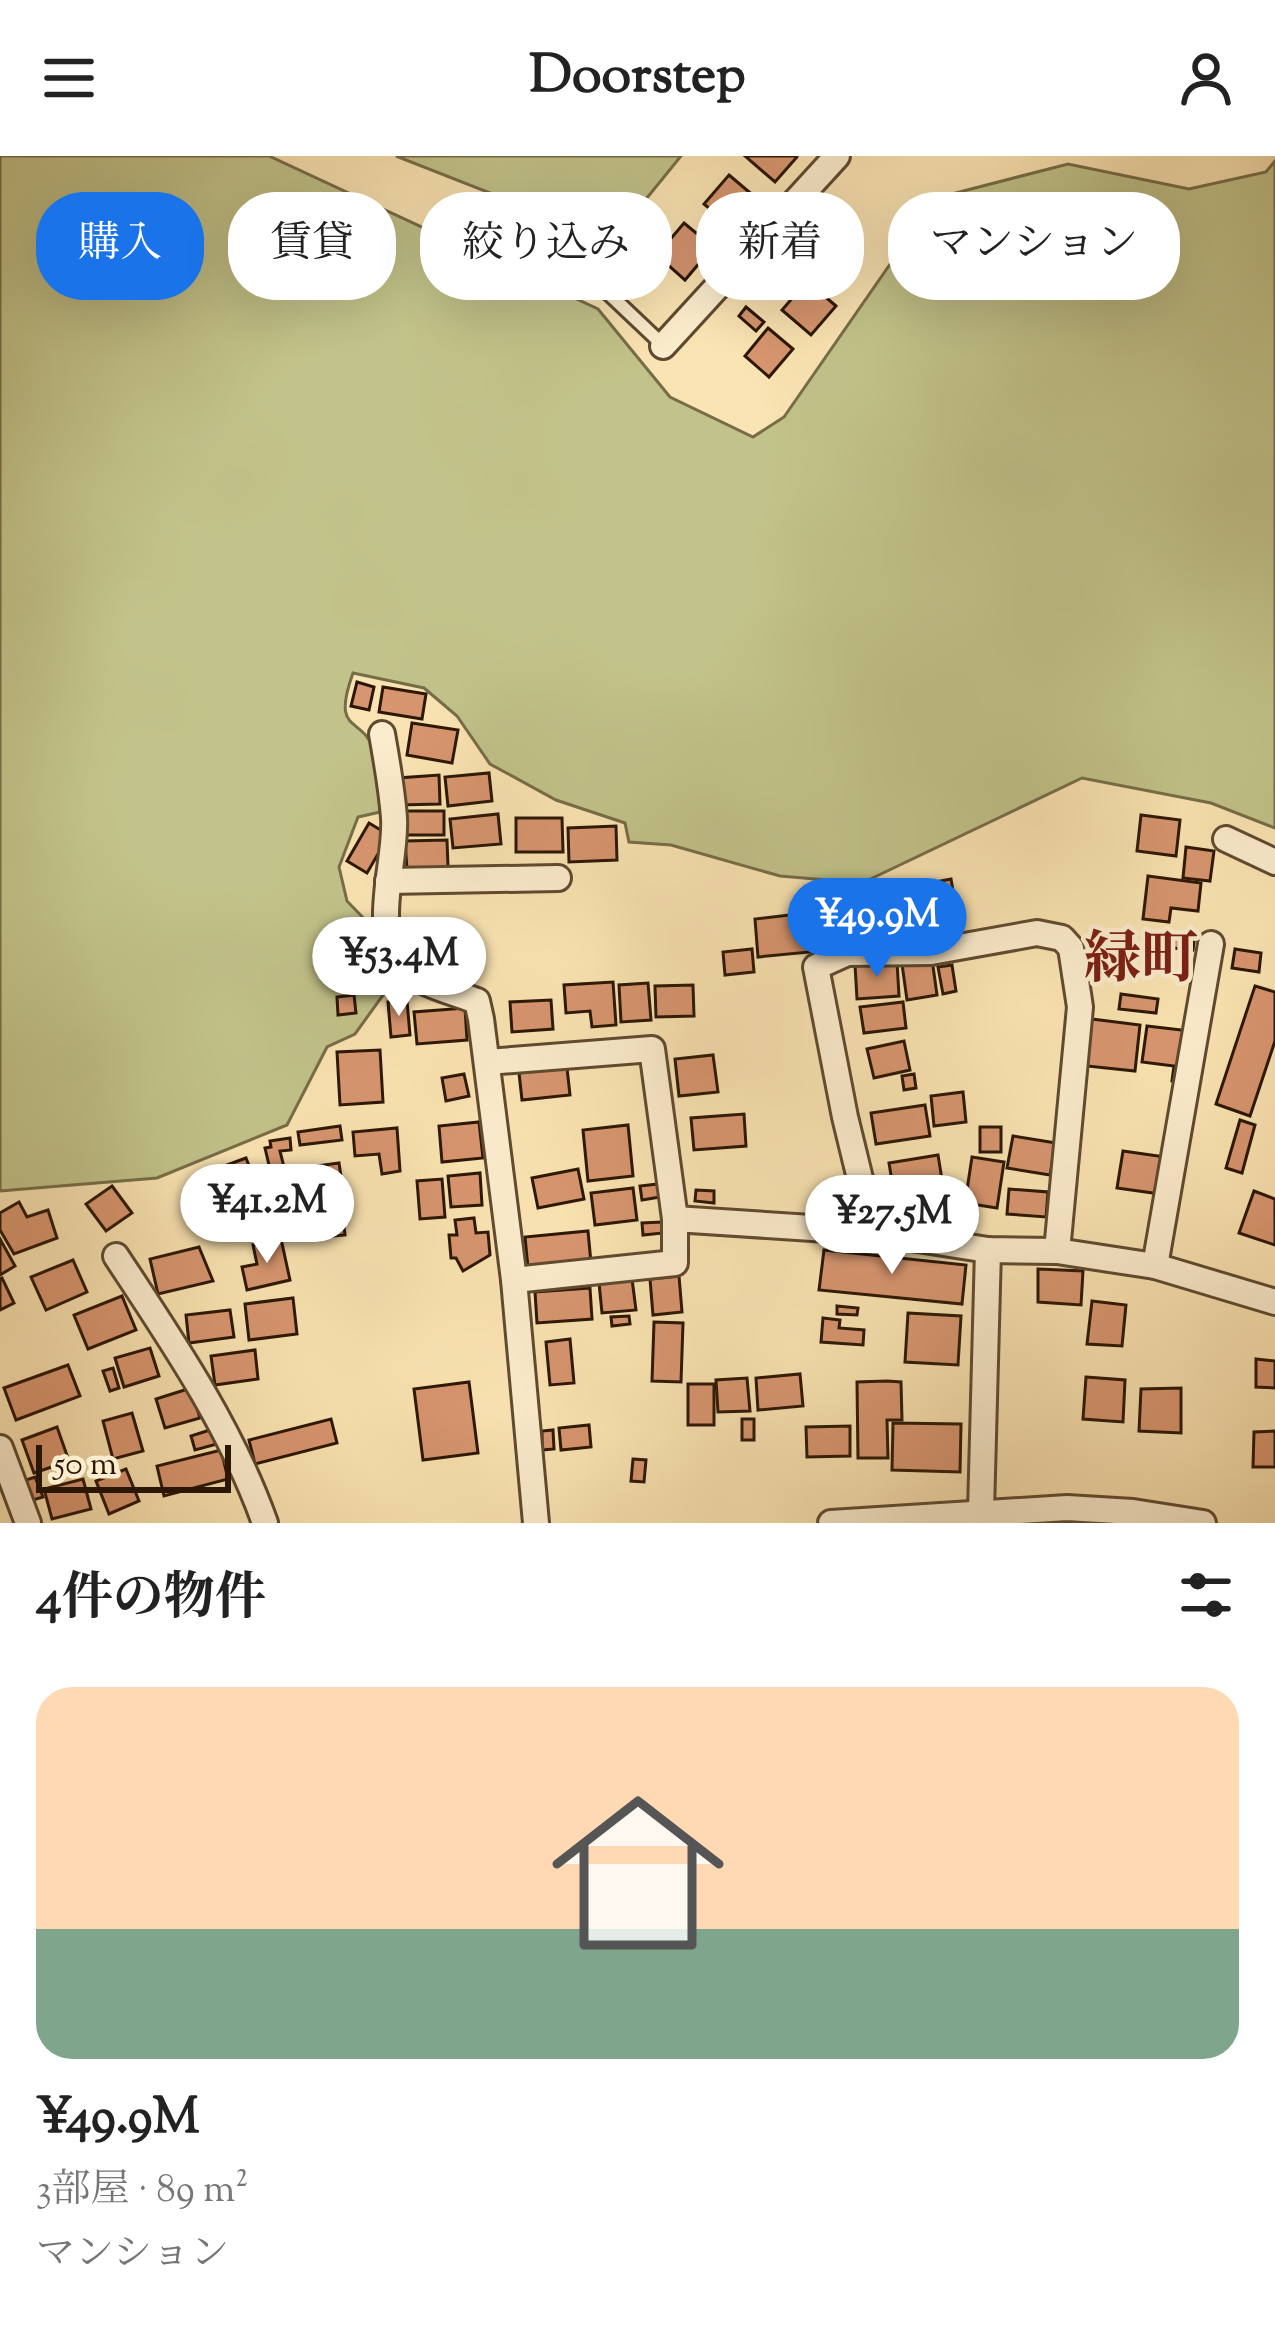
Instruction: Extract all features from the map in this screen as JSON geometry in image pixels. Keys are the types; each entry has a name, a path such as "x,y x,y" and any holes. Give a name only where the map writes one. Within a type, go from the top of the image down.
{"street":[{"path":"663,346 837,156"},
{"path":"382,734 394,816 389,933 400,964 412,974 477,1001 514,1280 536,1523"},
{"path":"1226,839 1275,862"},
{"path":"388,881 558,878"},
{"path":"873,1232 845,1117 817,967 847,953 931,952 1037,933 1063,938 1071,947 1080,1006 1057,1251"},
{"path":"1155,1266 1211,944"},
{"path":"487,1062 652,1049 675,1219 675,1263 514,1280"},
{"path":"675,1219 873,1232 988,1250 1057,1251 1155,1266 1275,1302"},
{"path":"981,1511 988,1250"},
{"path":"116,1256 184,1359 249,1477 265,1523"},
{"path":"0,1448 28,1523"},
{"path":"831,1523 1067,1508 1133,1511 1203,1523"}],"lane":[{"path":"615,300 663,346"}],"green space":[{"path":"0,156 269,156 346,192 228,192 228,300 396,300 396,215 420,226 420,300 579,300 598,309 670,397 753,437 784,417 888,267 888,300 1180,300 1180,192 959,192 1068,164 1189,189 1266,172 1275,161 1275,828 1211,803 1082,778 862,883 780,876 671,845 629,842 625,823 556,800 490,764 457,716 424,688 353,673 345,707 374,752 380,812 358,817 339,867 347,901 377,932 396,977 355,1034 327,1047 287,1125 157,1178 0,1191"},
{"path":"396,156 681,156 652,192 487,192"}],"building":[{"path":"745,156 797,156 797,157 775,182"},
{"path":"729,175 749,192 714,192"},
{"path":"684,223 696,233 696,267 685,280 672,268 672,237"},
{"path":"791,300 829,300 836,306 811,335 782,310"},
{"path":"746,307 764,322 756,331 739,316"},
{"path":"768,328 793,349 769,377 745,356"},
{"path":"357,682 374,687 369,710 351,706"},
{"path":"383,687 426,694 422,719 379,712"},
{"path":"412,723 458,730 452,763 407,755"},
{"path":"489,773 492,801 448,806 445,777"},
{"path":"439,775 440,804 399,805 398,778"},
{"path":"404,811 444,811 444,835 404,835"},
{"path":"498,814 501,844 453,848 450,819"},
{"path":"1141,815 1180,820 1176,856 1137,851"},
{"path":"516,818 562,818 563,852 516,852"},
{"path":"369,823 389,835 367,873 347,861"},
{"path":"616,826 617,860 569,862 568,828"},
{"path":"447,840 448,867 407,869 405,841"},
{"path":"1186,847 1214,851 1210,881 1183,878"},
{"path":"1148,876 1201,883 1198,911 1171,908 1169,922 1143,919"},
{"path":"951,879 957,914 842,936 836,907"},
{"path":"807,913 810,952 758,957 755,919"},
{"path":"822,922 826,953 816,955 812,923"},
{"path":"1174,932 1195,934 1193,950 1172,948"},
{"path":"752,949 754,972 725,975 723,952"},
{"path":"1235,949 1261,953 1259,972 1232,968"},
{"path":"932,959 937,995 907,1000 902,964"},
{"path":"897,962 899,996 857,999 855,965"},
{"path":"952,965 956,991 943,994 938,967"},
{"path":"613,982 616,1025 592,1027 590,1011 566,1013 564,985"},
{"path":"648,983 651,1020 621,1022 619,985"},
{"path":"693,985 694,1016 656,1017 655,986"},
{"path":"1255,986 1275,992 1275,1041 1250,1116 1216,1104"},
{"path":"1121,994 1158,999 1156,1013 1119,1009"},
{"path":"354,995 356,1013 338,1015 337,997"},
{"path":"551,1000 553,1029 512,1032 510,1002"},
{"path":"407,1001 410,1035 391,1037 388,1002"},
{"path":"903,1002 906,1028 864,1033 860,1007"},
{"path":"465,1008 467,1040 417,1044 414,1012"},
{"path":"1092,1019 1140,1025 1135,1071 1087,1066"},
{"path":"1147,1026 1190,1031 1182,1082 1172,1081 1174,1066 1142,1062"},
{"path":"904,1041 910,1070 874,1078 867,1049"},
{"path":"380,1050 383,1102 340,1105 337,1052"},
{"path":"713,1055 718,1092 679,1096 675,1059"},
{"path":"567,1068 570,1095 522,1100 519,1073"},
{"path":"464,1074 469,1096 446,1101 442,1078"},
{"path":"914,1074 916,1088 904,1090 902,1076"},
{"path":"963,1092 966,1122 934,1126 931,1096"},
{"path":"925,1105 930,1136 876,1144 871,1113"},
{"path":"744,1114 746,1146 694,1150 691,1118"},
{"path":"1240,1120 1255,1125 1242,1173 1226,1168"},
{"path":"479,1122 483,1158 442,1162 439,1126"},
{"path":"628,1125 633,1176 588,1181 583,1130"},
{"path":"340,1126 342,1140 300,1145 298,1132"},
{"path":"980,1127 1001,1127 1001,1152 980,1152"},
{"path":"397,1128 400,1171 382,1174 379,1154 355,1156 353,1132"},
{"path":"1013,1136 1056,1143 1050,1175 1007,1168"},
{"path":"290,1138 291,1150 280,1151 286,1175 272,1178 265,1148 271,1147 270,1141"},
{"path":"1123,1151 1165,1157 1160,1194 1117,1188"},
{"path":"938,1155 944,1192 895,1200 889,1163"},
{"path":"972,1157 1004,1162 997,1208 965,1203"},
{"path":"246,1158 256,1184 210,1201 200,1175"},
{"path":"339,1163 342,1183 300,1189 302,1197 280,1200 278,1181 303,1178 302,1168"},
{"path":"578,1169 584,1199 538,1208 532,1178"},
{"path":"480,1173 482,1205 451,1207 448,1176"},
{"path":"442,1179 445,1217 420,1219 417,1181"},
{"path":"658,1184 660,1197 642,1200 640,1186"},
{"path":"112,1186 132,1213 106,1231 86,1204"},
{"path":"633,1188 637,1220 595,1225 591,1193"},
{"path":"1009,1189 1048,1192 1046,1217 1007,1214"},
{"path":"696,1190 714,1191 714,1203 695,1201"},
{"path":"1254,1191 1275,1199 1275,1245 1239,1233"},
{"path":"341,1200 345,1235 289,1240 285,1206"},
{"path":"19,1202 27,1217 48,1210 57,1238 14,1254 0,1230 0,1213"},
{"path":"474,1218 476,1233 488,1232 490,1255 463,1271 456,1258 451,1258 449,1235 457,1235 455,1220"},
{"path":"662,1222 663,1233 643,1235 642,1223"},
{"path":"588,1231 591,1263 528,1268 525,1237"},
{"path":"0,1239 15,1266 0,1275"},
{"path":"281,1239 290,1280 247,1290 242,1267 257,1264 253,1245"},
{"path":"199,1247 213,1281 158,1294 150,1259"},
{"path":"824,1250 966,1265 962,1304 819,1290"},
{"path":"73,1260 87,1292 46,1310 31,1277"},
{"path":"1038,1269 1083,1271 1081,1305 1038,1302"},
{"path":"679,1276 682,1312 653,1315 650,1279"},
{"path":"0,1279 14,1303 0,1310"},
{"path":"632,1279 636,1310 602,1313 599,1283"},
{"path":"590,1288 592,1319 537,1323 535,1292"},
{"path":"122,1296 136,1330 88,1349 74,1315"},
{"path":"293,1298 297,1334 249,1340 245,1304"},
{"path":"1092,1301 1126,1305 1122,1346 1087,1344"},
{"path":"837,1306 858,1308 857,1315 837,1314"},
{"path":"230,1310 234,1337 189,1343 186,1315"},
{"path":"908,1313 961,1316 958,1365 905,1362"},
{"path":"629,1316 630,1324 612,1326 611,1317"},
{"path":"823,1318 840,1320 839,1328 864,1330 863,1345 821,1342"},
{"path":"654,1322 683,1323 681,1382 652,1381"},
{"path":"570,1339 574,1383 550,1385 546,1342"},
{"path":"150,1348 159,1376 124,1387 115,1358"},
{"path":"255,1350 258,1379 215,1385 211,1356"},
{"path":"1256,1359 1275,1361 1275,1388 1256,1387"},
{"path":"68,1365 80,1396 16,1420 4,1388"},
{"path":"113,1368 119,1388 110,1391 103,1371"},
{"path":"800,1374 803,1406 758,1410 756,1378"},
{"path":"1086,1377 1125,1380 1123,1422 1083,1419"},
{"path":"747,1378 750,1411 718,1412 716,1380"},
{"path":"469,1382 478,1453 423,1460 414,1389"},
{"path":"857,1382 901,1382 902,1420 887,1420 888,1458 858,1458"},
{"path":"688,1384 714,1384 714,1425 688,1425"},
{"path":"191,1388 200,1418 165,1428 156,1399"},
{"path":"1181,1388 1181,1433 1139,1431 1141,1389"},
{"path":"132,1413 143,1451 113,1459 103,1421"},
{"path":"331,1419 337,1443 255,1464 249,1440"},
{"path":"742,1419 754,1419 754,1440 742,1440"},
{"path":"893,1423 961,1424 960,1472 892,1470"},
{"path":"589,1425 591,1447 561,1450 559,1428"},
{"path":"850,1426 850,1456 807,1457 806,1427"},
{"path":"57,1427 69,1461 34,1473 22,1440"},
{"path":"213,1429 217,1444 195,1450 191,1436"},
{"path":"553,1430 554,1449 542,1450 542,1431"},
{"path":"1275,1431 1275,1467 1253,1467 1254,1432"},
{"path":"221,1450 228,1479 164,1496 157,1466"},
{"path":"633,1459 646,1460 644,1482 631,1481"},
{"path":"126,1469 139,1501 109,1514 96,1481"},
{"path":"35,1477 43,1497 33,1500 26,1480"},
{"path":"83,1479 91,1509 52,1519 44,1489"}],"district":[{"name":"緑町","path":"1141,963"}]}
